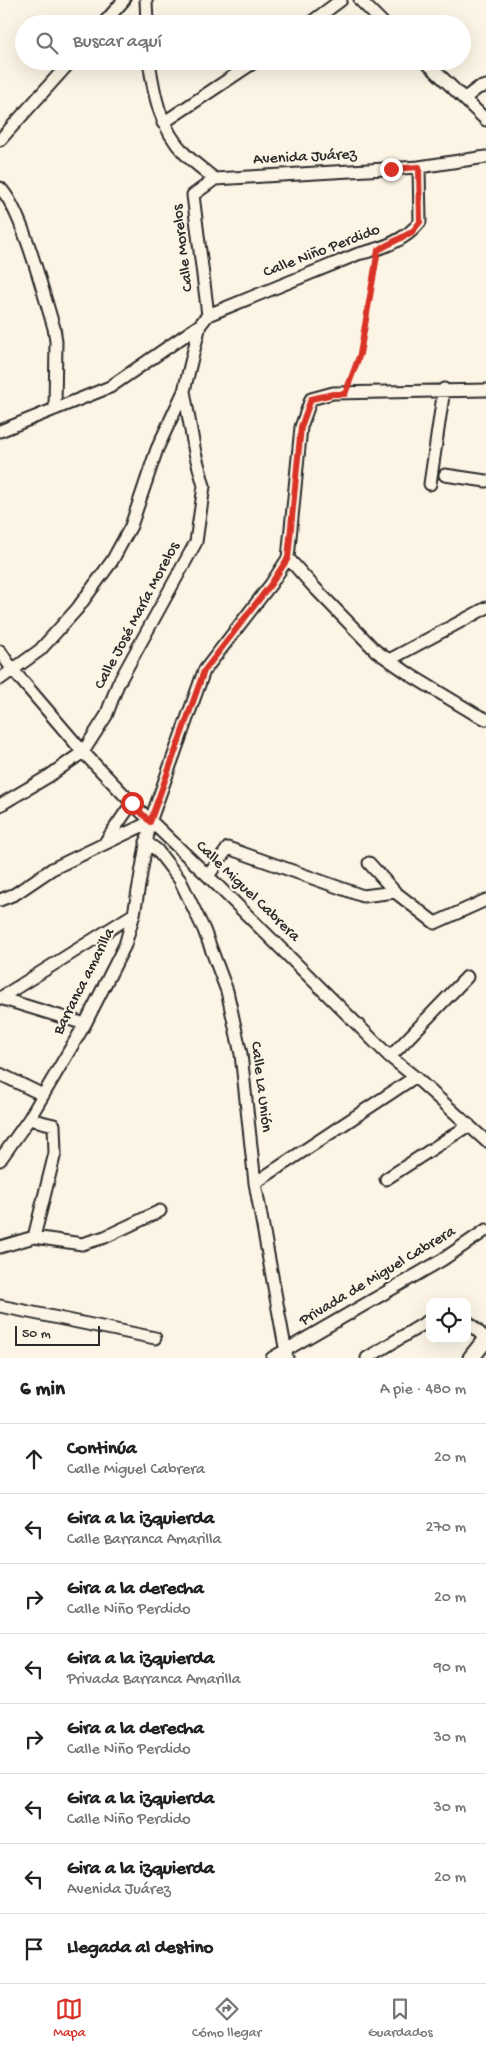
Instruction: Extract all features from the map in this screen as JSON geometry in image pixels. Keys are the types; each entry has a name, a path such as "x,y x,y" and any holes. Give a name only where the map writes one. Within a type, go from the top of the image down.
{"main road":[{"path":"470,1358 486,1339"}],"street":[{"path":"111,15 124,0"},
{"path":"146,0 147,15"},
{"path":"321,15 341,0"},
{"path":"360,0 375,15"},
{"path":"0,140 63,70"},
{"path":"150,70 153,92 163,123 186,154 215,179"},
{"path":"163,123 242,70"},
{"path":"435,70 486,120"},
{"path":"465,98 478,88 486,86"},
{"name":"Avenida Juárez","path":"215,179 419,167 486,157"},
{"name":"Calle Niño Perdido","path":"208,315 358,254 378,250 412,232 420,222 419,167"},
{"name":"Calle Morelos","path":"208,315 193,195 215,179"},
{"path":"0,188 15,211 24,233 54,328 56,341 55,409"},
{"path":"0,432 110,387 200,326 208,315"},
{"path":"0,679 40,650 77,609 112,561 131,526 156,449 184,391 200,326"},
{"path":"430,484 444,389"},
{"path":"486,390 444,389 333,394 311,399 301,427 288,558 376,651 420,681 486,719"},
{"name":"Calle José María Morelos","path":"0,805 49,776 83,752 106,716 118,684 196,542 204,486 195,453 184,391"},
{"path":"445,475 486,481"},
{"name":"Barranca amarilla","path":"0,1160 29,1119 85,1024 125,945 134,914 150,822 204,671 271,584 288,558"},
{"path":"389,660 486,608"},
{"name":"Calle Miguel Cabrera","path":"0,651 12,669 83,752 150,822 208,876 390,1057 486,1141"},
{"path":"105,842 132,803"},
{"path":"0,900 15,894 52,870 105,842 150,822"},
{"name":"Calle La Unión","path":"146,842 157,850 180,880 204,930 227,992 241,1054 255,1183 286,1354"},
{"path":"208,876 228,848 363,896 395,892"},
{"path":"369,863 395,892 435,923 486,902"},
{"path":"0,998 134,914"},
{"path":"390,1057 467,977"},
{"path":"0,998 85,1024"},
{"path":"0,1074 43,1095"},
{"path":"255,1183 415,1077"},
{"path":"29,1119 54,1126 55,1153 34,1237"},
{"path":"386,1179 469,1125"},
{"path":"0,1247 34,1237 82,1244 105,1237 160,1211"},
{"name":"Privada de Miguel Cabrera","path":"272,1358 286,1354 442,1260 486,1230"},
{"path":"0,1306 155,1338"},
{"path":"367,1358 426,1322"},
{"path":"471,1325 486,1339"}],"path":[{"path":"345,394 360,354 378,250"}],"route":[{"path":"132,803 150,822 204,671 271,584 288,558 301,427 311,399 333,394 345,394 360,354 378,250 412,232 420,222 419,167 391,169"}]}
